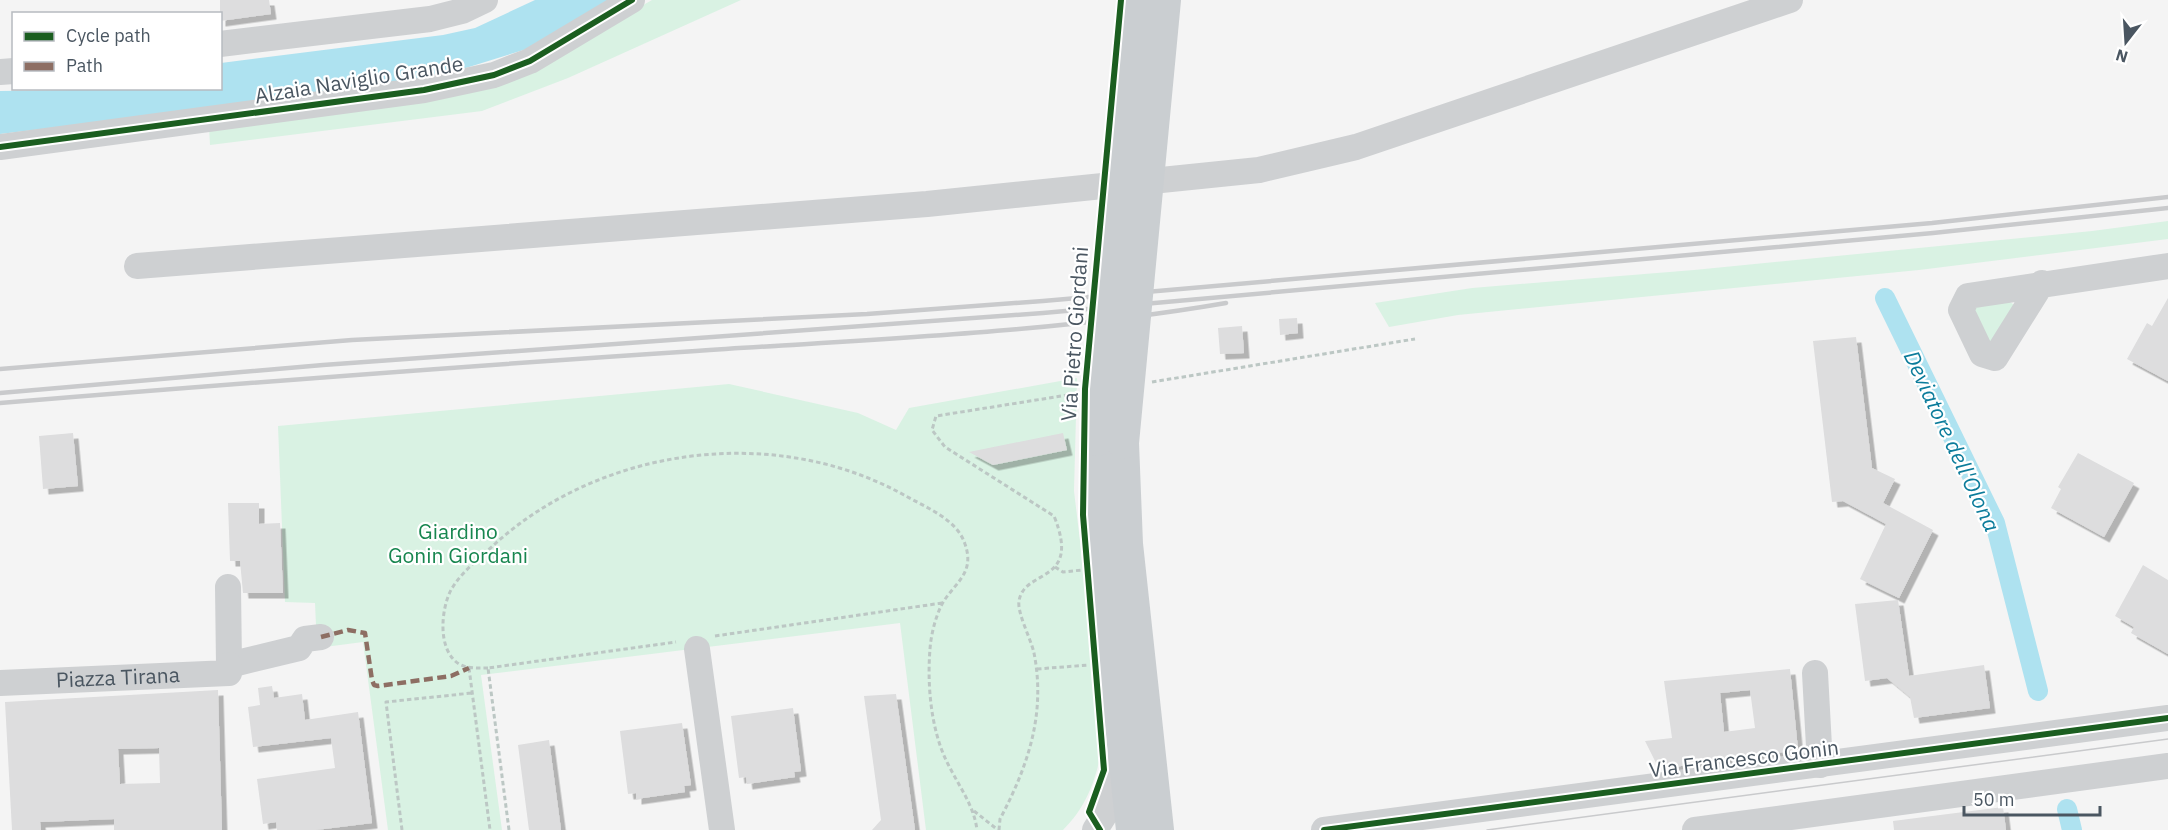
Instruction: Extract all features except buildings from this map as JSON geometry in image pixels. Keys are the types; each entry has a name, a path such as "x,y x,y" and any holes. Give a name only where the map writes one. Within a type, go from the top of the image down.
{"main road":[{"name":"Via Pietro Giordani","path":"1136,0 1099,403 1111,441 1126,534 1158,830"},
{"name":"Via Pietro Giordani","path":"1132,830 1101,531 1165,0"}],"street":[{"path":"222,44 429,10 462,11 486,0"},
{"name":"Alzaia Naviglio Grande","path":"0,147 424,90 494,75 530,62 633,0"},
{"path":"137,266 927,204 1259,170 1356,147 1790,0"},
{"path":"2042,284 2168,266"},
{"path":"228,587 229,664 299,648 305,639 321,637"},
{"path":"696,643 722,830"},
{"name":"Piazza Tirana","path":"0,683 229,673 229,664"},
{"name":"Via Francesco Gonin","path":"1815,673 1820,765"},
{"name":"Via Francesco Gonin","path":"1324,830 2168,718"},
{"name":"Via Pietro Giordani","path":"1095,830 1105,814 1123,751"},
{"path":"1695,830 2168,766"}],"path":[{"path":"942,603 696,643 489,668 470,668 458,663 450,653 444,639 444,606 453,587 475,562 533,514 607,476 680,456 768,454 817,463 857,474 910,498 957,529 965,543 968,559 964,575 942,603 930,645 931,697 945,759 974,811 977,830"},
{"path":"1087,561 1088,582"},
{"path":"1055,567 1063,572 1087,570"},
{"path":"1094,653 1096,676"},
{"path":"1037,669 1095,664"},
{"path":"470,668 490,830"},
{"path":"489,668 509,830"},
{"path":"402,830 386,702 472,693"},
{"path":"974,811 998,830"}],"green space":[{"path":"652,0 741,0 568,78 482,111 210,145 209,127 536,67"},
{"path":"2168,221 2168,239 1919,270 1458,315 1389,327 1375,303 1472,288 1694,270 2092,231"},
{"path":"2008,301 2015,308 1988,346 1971,308"},
{"name":"Giardino Gonin Giordani","path":"1077,378 1074,491 1083,566 1099,762 1086,799 1063,830 926,830 900,623 481,675 502,830 388,830 363,642 317,648 315,603 285,602 278,426 729,384 858,413 896,430 909,408"}],"water":[{"path":"535,0 621,0 530,48 411,85 0,134 0,91 222,90 222,63 443,35 475,28"}],"waterway":[{"name":"Deviatore dell'Olona","path":"1885,298 1995,523 2038,691"},
{"name":"Deviatore dell'Olona","path":"2067,809 2072,830"}],"tram line":[{"path":"1487,830 2168,739"}],"railway":[{"path":"0,369 352,340 867,314 1043,301 1932,223 2168,197"},
{"path":"0,393 323,365 1043,313 1933,233 2168,208"},
{"path":"0,403 435,369 962,334 1095,321 1226,303"}],"marked path":[{"path":"321,637 348,630 365,633 372,680 374,685 378,686 451,676 469,668"}],"cycle path":[{"path":"0,147 424,90 494,75 530,61 632,0"},
{"path":"1100,830 1089,812 1104,770 1083,515 1085,389 1121,0"},
{"path":"1324,830 2168,718"}]}
